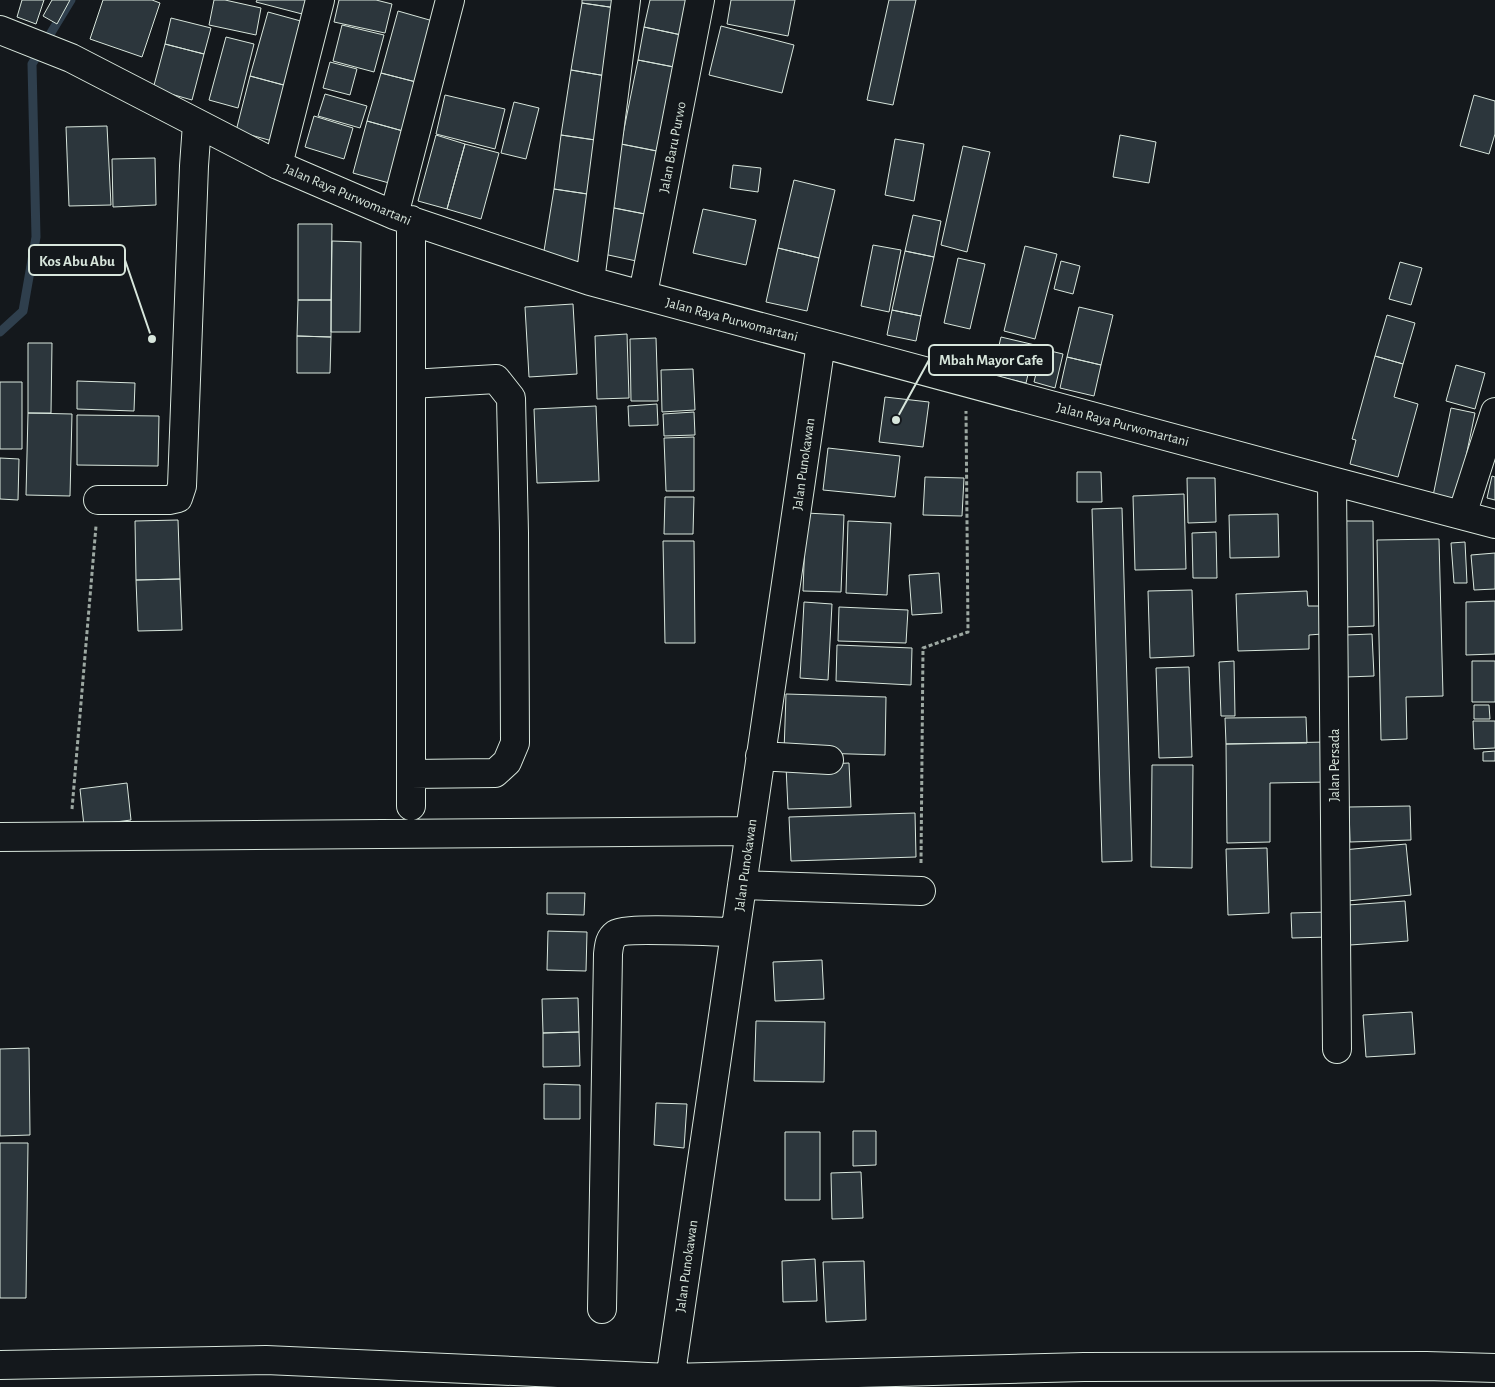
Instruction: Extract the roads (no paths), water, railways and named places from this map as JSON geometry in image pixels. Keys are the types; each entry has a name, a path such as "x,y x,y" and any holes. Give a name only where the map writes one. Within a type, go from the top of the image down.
{"street":[{"path":"278,165 320,0"},
{"path":"411,806 411,384 403,218 450,0"},
{"path":"590,281 626,0"},
{"name":"Jalan Baru Purwo","path":"643,294 700,0"},
{"name":"Jalan Raya Purwomartani","path":"12,35 71,58 278,165 403,218 590,281 1495,524"},
{"path":"98,500 169,500 178,498 182,486 197,124"},
{"name":"Jalan Punokawan","path":"669,1383 820,343"},
{"path":"411,384 496,379 511,398 515,743 507,762 495,773 411,774"},
{"path":"1462,515 1495,412"},
{"name":"Jalan Persada","path":"1332,481 1337,1049"},
{"path":"760,756 829,760"},
{"path":"0,837 750,831"},
{"path":"742,885 921,891"},
{"path":"602,1309 608,954 610,940 618,932 642,930 735,932"},
{"path":"0,1365 266,1360 669,1383 1084,1367 1426,1366 1495,1368"}],"waterway":[{"path":"0,332 23,311 36,237 32,64 71,0"}],"place":[{"name":"Kos Abu Abu","path":"152,339"},
{"name":"Mbah Mayor Cafe","path":"896,420"}]}
